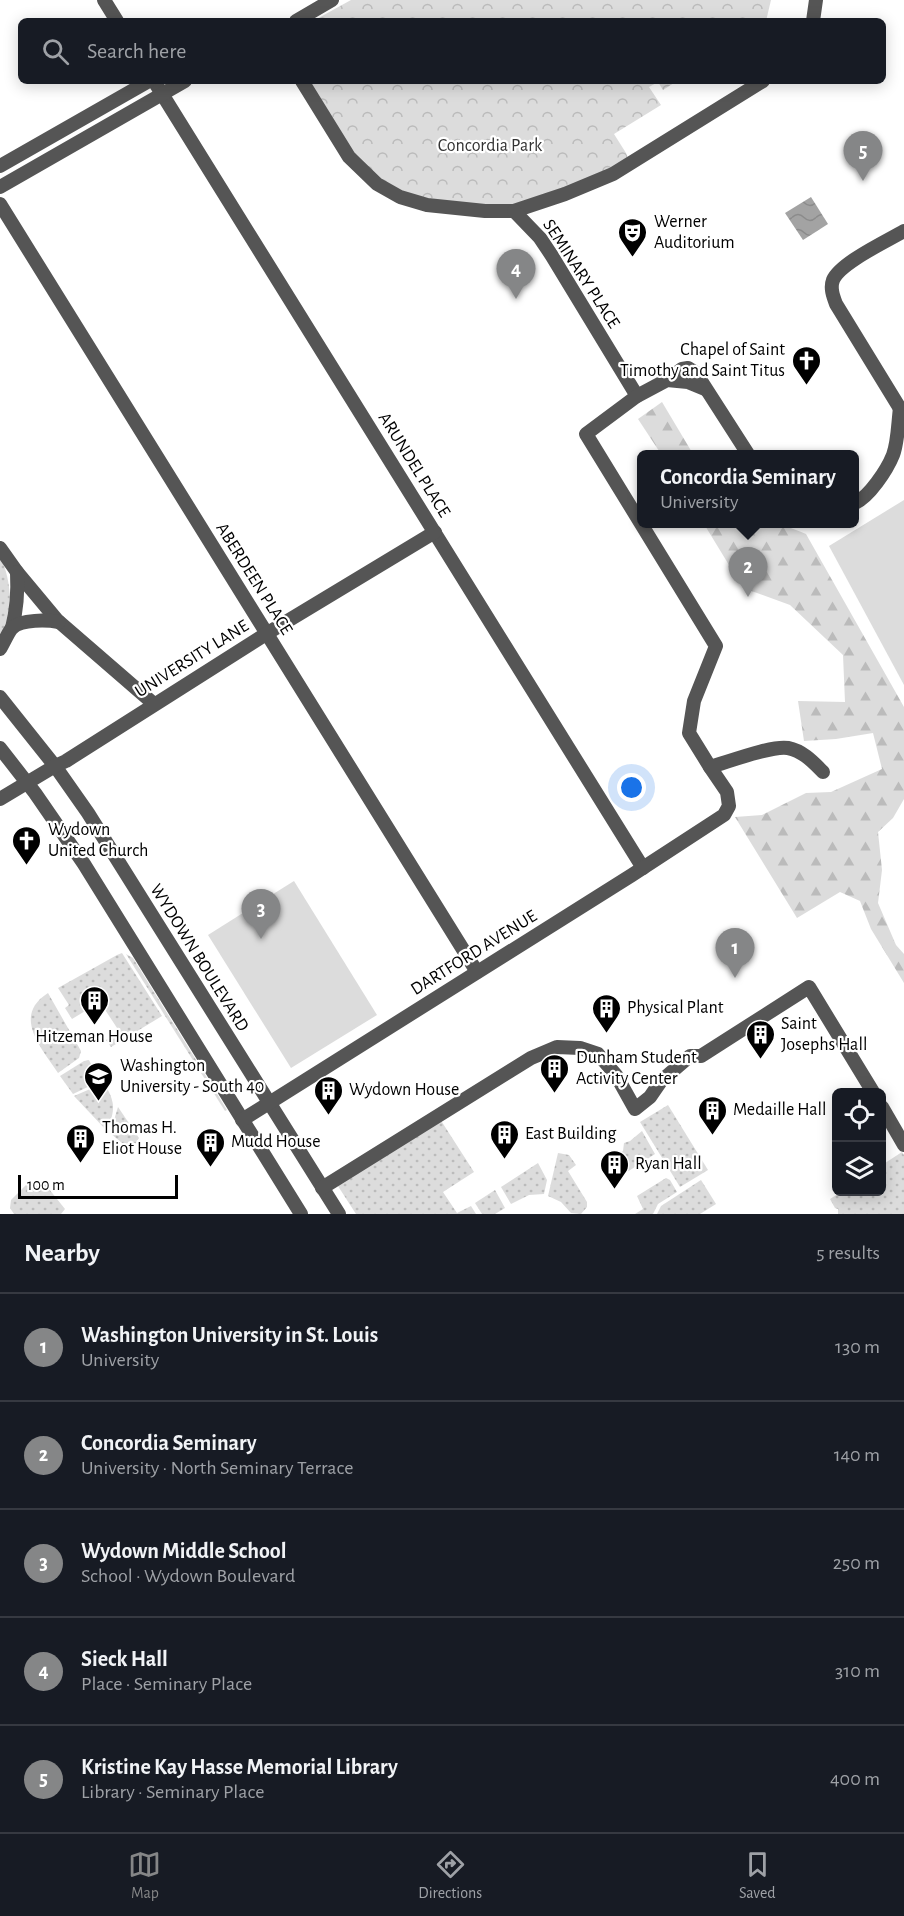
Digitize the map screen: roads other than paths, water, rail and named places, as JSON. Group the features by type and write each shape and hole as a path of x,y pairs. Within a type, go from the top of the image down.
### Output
{"street":[{"path":"104,0 115,18"},
{"path":"813,18 816,0"},
{"path":"301,18 328,1"},
{"path":"0,166 144,84"},
{"name":"ARUNDEL PLACE","path":"156,84 643,868"},
{"path":"0,187 180,84"},
{"path":"304,84 349,157 377,184 400,197 427,205 485,211 514,211 565,194 613,174 758,84"},
{"name":"ABERDEEN PLACE","path":"0,204 477,972"},
{"name":"SEMINARY PLACE","path":"514,211 546,247 637,396"},
{"path":"859,501 899,454 902,411 836,304 832,282 844,267 904,231"},
{"path":"637,517 586,434 637,396 682,369 688,368 696,373 745,450"},
{"path":"644,528 716,646 694,700 689,733 710,767 777,748 789,748 805,755 824,772"},
{"name":"UNIVERSITY LANE","path":"0,799 66,761 266,634 435,532"},
{"path":"0,548 59,622 154,704"},
{"path":"0,649 12,628 16,610 17,572"},
{"path":"12,628 35,621 59,622"},
{"name":"WYDOWN BOULEVARD","path":"0,697 55,766 88,813 339,1214"},
{"path":"0,748 27,782 84,864 302,1214"},
{"name":"DARTFORD AVENUE","path":"242,1120 724,815 729,806 727,792 710,767"},
{"path":"322,1188 531,1058 558,1047 580,1048 598,1054 616,1075 635,1109 650,1097 661,1081 690,1056 701,1056 809,987 871,1088"},
{"path":"886,1114 904,1145"}],"water":[{"path":"811,197 828,224 803,240 785,213"}],"place":[{"name":"Kristine Kay Hasse Memorial Library","path":"863,181"},
{"name":"Werner Auditorium","path":"633,258"},
{"name":"Sieck Hall","path":"516,299"},
{"name":"Chapel of Saint Timothy and Saint Titus","path":"806,386"},
{"name":"Concordia Seminary","path":"748,597"},
{"name":"Wydown United Church","path":"27,866"},
{"name":"Wydown Middle School","path":"261,939"},
{"name":"Washington University in St. Louis","path":"735,978"},
{"name":"Hitzeman House","path":"94,1026"},
{"name":"Physical Plant","path":"606,1034"},
{"name":"Saint Josephs Hall","path":"760,1060"},
{"name":"Dunham Student Activity Center","path":"555,1094"},
{"name":"Washington University - South 40","path":"99,1102"},
{"name":"Wydown House","path":"328,1116"},
{"name":"Medaille Hall","path":"712,1136"},
{"name":"East Building","path":"504,1160"},
{"name":"Thomas H. Eliot House","path":"81,1164"},
{"name":"Mudd House","path":"210,1168"},
{"name":"Ryan Hall","path":"614,1190"}],"park label":[{"name":"Concordia Park","path":"490,146"}]}
